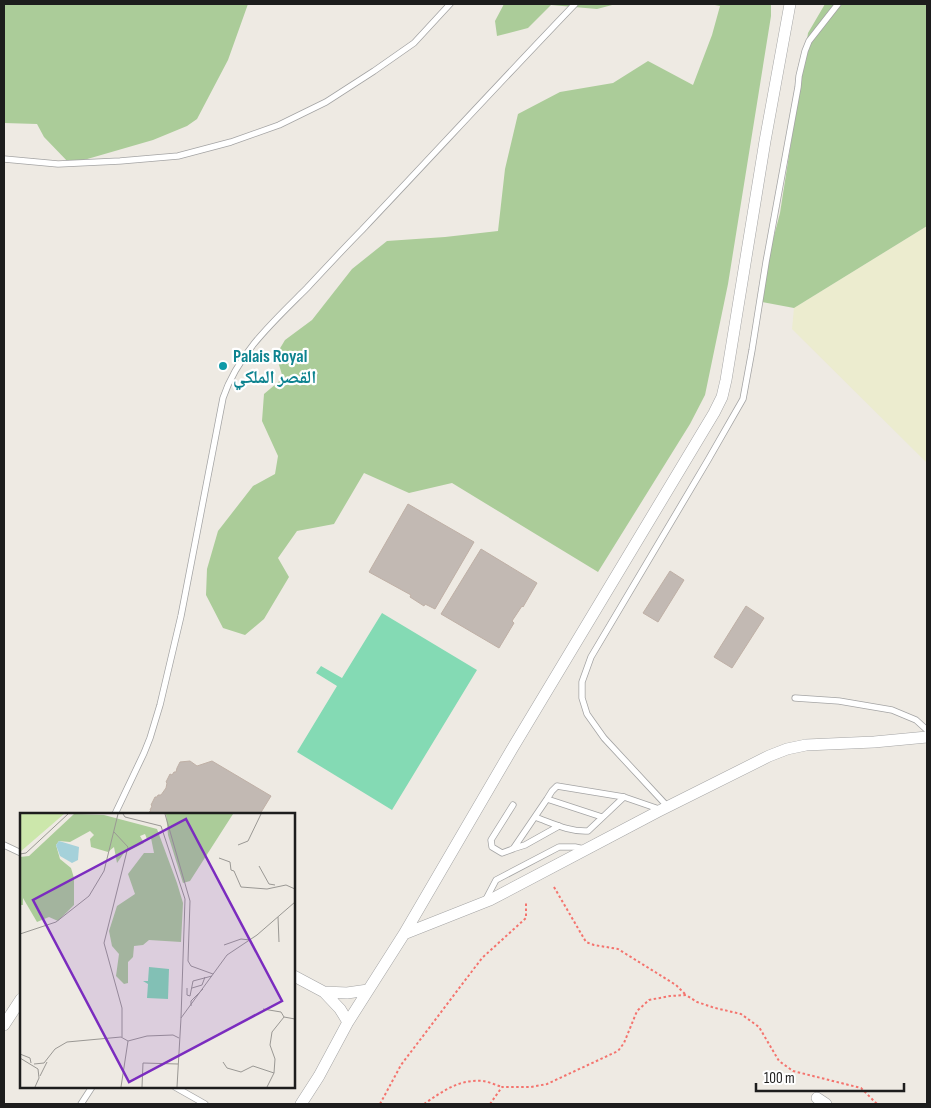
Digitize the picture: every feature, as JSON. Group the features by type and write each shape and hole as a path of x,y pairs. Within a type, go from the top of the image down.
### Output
{"street":[{"path":"301,1104 319,1076 348,1022 404,934 722,397 790,4"},
{"path":"404,934 485,901 741,769 787,749 806,745 927,737"},
{"path":"295,977 324,992 340,1009 348,1022"},
{"path":"324,992 347,993 368,990"},
{"path":"4,1025 20,1001"}],"lane":[{"path":"4,159 58,164 120,162 178,156 231,142 279,125 326,102 414,42 450,4"},
{"path":"115,813 144,753 160,705 180,616 219,415 228,383 249,348 272,322 367,225 575,4"},
{"path":"664,809 586,714 582,698 582,682 591,657 743,399 799,76 805,51 809,41 838,4"},
{"path":"795,698 839,701 892,710 916,720 927,730"},
{"path":"513,805 491,840 492,847 502,853 513,849 557,786 624,797 664,809"},
{"path":"535,817 559,826 588,831 624,797"},
{"path":"547,799 602,817"},
{"path":"509,850 525,845 559,826"},
{"path":"4,845 20,853"},
{"path":"81,1104 91,1088"},
{"path":"177,1088 205,1104"}],"path":[{"path":"554,887 586,942 594,946 618,949 676,985 697,1002 741,1014 759,1028 779,1061 793,1070 861,1088 877,1104"},
{"path":"380,1104 401,1065 482,958 526,918 526,901"},
{"path":"424,1104 458,1083 470,1081 484,1081 502,1087 531,1087 547,1084 618,1051 624,1044 637,1010 650,1000 686,995"},
{"path":"490,1104 502,1087"}],"green space":[{"path":"4,4 248,4 228,60 197,119 187,126 153,140 70,164 44,137 37,124 4,123"},
{"path":"504,4 616,4 597,9 551,5 528,28 497,36 495,21"},
{"path":"710,4 771,4 771,16 728,284 705,395 690,424 598,572 452,483 409,493 364,473 334,524 297,531 278,558 289,577 264,619 245,635 223,628 206,595 207,569 218,531 253,486 275,474 278,456 262,421 264,394 283,378 276,355 285,340 312,320 352,269 387,241 498,231 505,169 518,114 560,92 613,83 648,61 693,85 712,35 720,6"},
{"path":"825,4 927,4 927,226 794,308 757,301 780,213 808,33"},
{"path":"927,226 927,463 792,329 794,308"},
{"path":"382,613 477,670 392,810 297,752 337,686 316,673 321,666 342,678"}],"building":[{"path":"408,504 474,542 435,609 425,604 424,606 410,597 411,595 369,572"},
{"path":"481,549 537,583 512,621 514,623 499,648 441,614"},
{"path":"670,571 684,580 658,622 643,613"},
{"path":"746,606 764,618 732,668 714,657"},
{"path":"190,761 197,766 212,761 271,796 261,813 148,813 151,811 151,805 155,797 161,795 166,788 166,782 170,774 172,775 176,772 180,762"}],"place":[{"name":"Palais Royal القصر الملكي","path":"223,366"}]}
